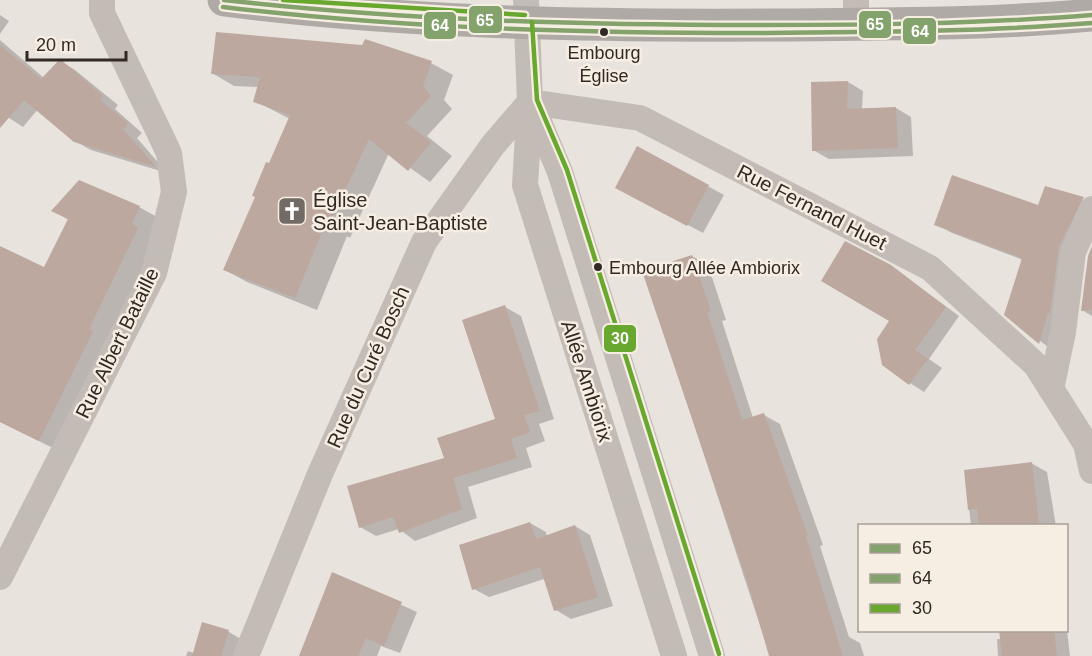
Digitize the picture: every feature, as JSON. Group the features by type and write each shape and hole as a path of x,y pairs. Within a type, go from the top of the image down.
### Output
{"main road":[{"path":"224,0 302,10 526,11 643,25 856,12 1043,20 1092,15"}],"street":[{"name":"Rue Albert Bataille","path":"0,577 154,273 174,192 169,153 102,13 102,0"},
{"name":"Allée Ambiorix","path":"526,11 530,102 525,184 674,656"},
{"name":"Allée Ambiorix","path":"530,102 560,172 712,656"},
{"name":"Rue Fernand Huet","path":"530,102 640,118 930,268 1036,365 1086,444 1092,471"},
{"name":"Rue du Curé Bosch","path":"246,656 320,474 424,242 493,145 530,102"},
{"path":"1051,389 1063,332 1073,252 1092,209"}],"building":[{"path":"216,32 362,45 365,39 432,61 423,86 431,96 406,123 431,142 408,171 369,139 328,227 325,225 295,298 223,270 255,197 252,196 266,162 269,163 290,115 253,102 260,77 211,74"},
{"path":"0,45 41,79 60,59 103,96 100,100 128,123 123,129 156,167 74,142 24,100 0,128"},
{"path":"848,81 847,109 896,107 898,148 812,151 811,82"},
{"path":"637,146 709,185 687,226 615,188"},
{"path":"952,175 1038,205 1045,186 1084,197 1059,246 1050,313 1048,313 1039,344 1004,315 1022,258 934,225"},
{"path":"79,180 140,206 132,224 138,228 89,329 93,331 39,441 0,422 0,246 44,267 68,219 51,211"},
{"path":"845,241 891,265 946,307 915,350 928,359 909,385 882,365 877,339 889,321 821,281"},
{"path":"1092,246 1092,310 1081,311 1088,256"},
{"path":"692,255 711,311 707,312 742,420 764,413 808,536 806,537 843,656 769,656 749,587 642,271"},
{"path":"505,305 540,411 524,415 530,432 511,439 517,458 453,478 462,509 399,533 393,517 359,528 347,486 444,458 437,438 495,419 462,320"},
{"path":"1032,462 1039,524 979,524 977,508 968,510 964,470"},
{"path":"530,522 536,539 575,525 598,597 554,611 540,567 472,590 459,545"},
{"path":"332,572 402,602 384,646 366,638 358,656 299,656"},
{"path":"202,622 229,630 221,656 192,656"},
{"path":"999,632 1054,632 1057,656 1002,656"}],"transit line":[{"name":"65","path":"224,0 422,17 620,24 880,24 1092,15"},
{"name":"30","path":"283,0 525,15"},
{"name":"64","path":"223,7 355,20 487,28 619,32 922,31 1092,23"},
{"name":"30","path":"532,22 537,100 567,170 719,654"}],"place":[{"name":"Embourg Église","path":"604,32"},
{"name":"Église Saint-Jean-Baptiste","path":"292,211"},
{"name":"Embourg Allée Ambiorix","path":"598,267"}]}
